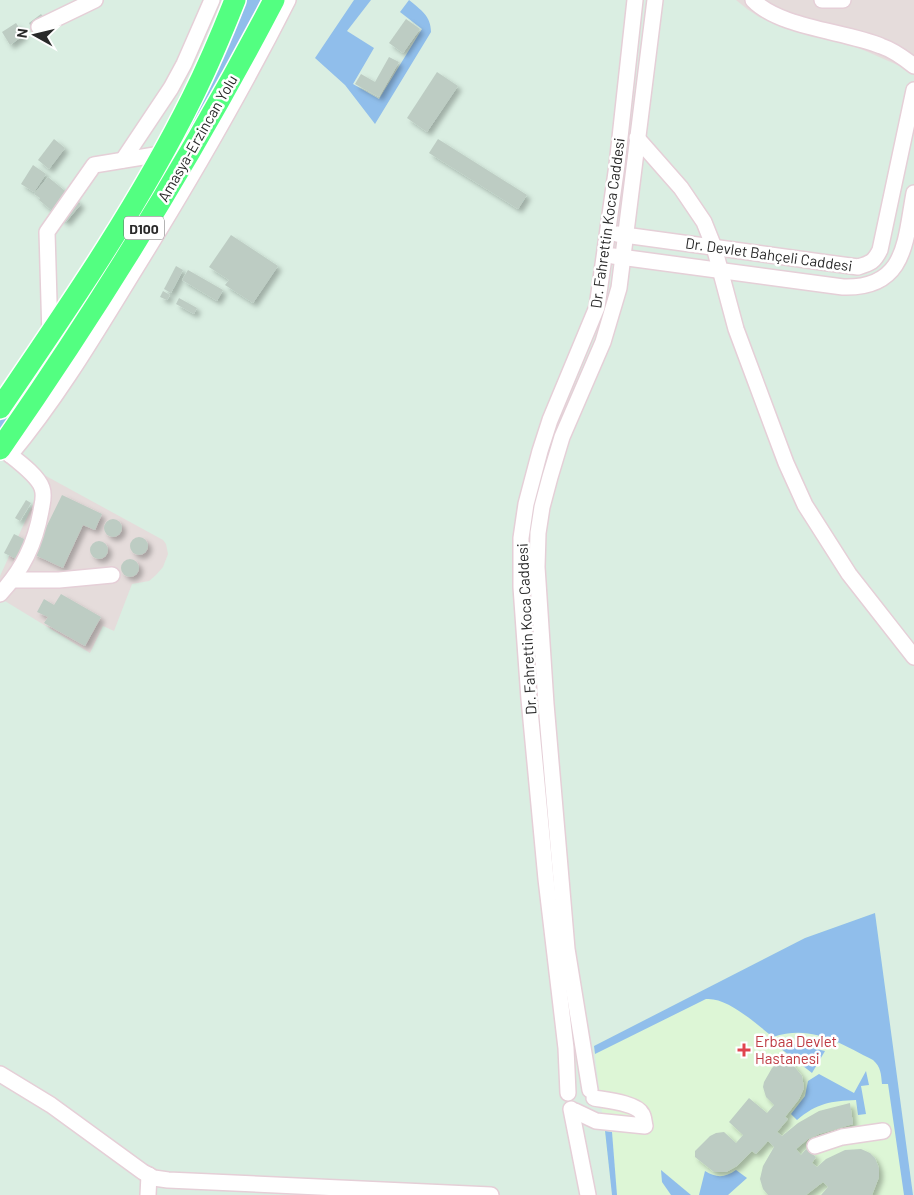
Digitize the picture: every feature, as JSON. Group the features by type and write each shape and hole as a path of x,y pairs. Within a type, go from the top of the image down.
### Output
{"highway":[{"name":"Amasya-Erzincan Yolu","path":"0,408 50,336 109,243 161,154 192,99 235,0"},
{"name":"Amasya-Erzincan Yolu","path":"4,450 123,263 234,76 274,0"}],"street":[{"path":"39,27 95,0"},
{"path":"123,160 171,88 184,64 212,0"},
{"path":"0,594 13,580 22,566 35,538 43,497 42,488 36,478 4,450 39,418 94,336 168,218 240,92 288,0"},
{"name":"Dr. Fahrettin Koca Caddesi","path":"588,1195 573,1110 567,1101 566,1048 547,888 529,699 520,587 520,552 522,522 540,451 550,420 597,307 617,165 635,0"},
{"name":"Dr. Fahrettin Koca Caddesi","path":"592,1094 573,993 565,930 546,704 537,567 538,533 542,507 562,437 603,342 612,316 626,235 654,0"},
{"path":"753,0 763,8 781,17 803,25 882,46 914,66"},
{"path":"822,0 843,0"},
{"name":"Dr. Devlet Bahçeli Caddesi","path":"607,233 858,267 870,264 880,250 914,90"},
{"path":"637,138 681,188 704,222 714,247 736,329 786,464 805,505 849,574 914,657"},
{"path":"50,336 47,232 94,165 161,154"},
{"name":"Dr. Devlet Bahçeli Caddesi","path":"604,254 720,272 860,288 872,285 896,266 902,250 914,193"},
{"path":"13,580 59,580 112,575"},
{"path":"0,1074 51,1105 149,1175 168,1180 491,1195"},
{"path":"568,1093 571,1089 578,1086 587,1087 592,1094 593,1103 588,1110 584,1112 573,1110"},
{"path":"573,1110 596,1121 645,1126 642,1113 637,1109 592,1094"},
{"path":"815,1146 842,1137 883,1131"},
{"path":"148,1195 149,1175"}],"shaded area":[{"path":"245,0 262,0 214,90 121,250 0,433 0,421 87,289"},
{"path":"354,0 371,0 347,31 374,48 353,84 379,99 422,29 400,12 409,0 427,17 431,26 431,32 375,124 345,85 315,58"},
{"path":"736,0 914,0 914,54 911,71 861,49 791,29 759,17"},
{"path":"46,476 163,540 166,544 168,554 163,567 149,581 132,584 114,631 103,626 90,653 0,598 0,576"},
{"name":"Erbaa Devlet Hastanesi","path":"875,913 913,1195 612,1195 594,1046 805,938"},
{"path":"875,913 913,1195 904,1195 888,1084 882,1084 879,1068 873,1060 837,1042 813,1034 800,1033 773,1037 732,1007 723,1002 706,999 595,1054 594,1046 805,938"},
{"path":"794,1044 825,1051 812,1073 780,1048"},
{"path":"866,1071 869,1085 861,1086 866,1114 858,1115 856,1100 839,1101 818,1106 797,1120 791,1114 805,1096 808,1081 819,1074 854,1093"},
{"path":"605,1131 612,1132 617,1195 612,1195"},
{"path":"661,1170 691,1195 671,1195 662,1182"},
{"path":"736,1170 747,1178 728,1195 699,1195 705,1171 720,1176 728,1175"}],"building":[{"path":"41,14 44,18 31,27 29,23"},
{"path":"406,19 420,29 403,53 389,43"},
{"path":"16,23 24,35 10,45 2,32"},
{"path":"389,57 399,62 379,97 355,84 361,74 375,82"},
{"path":"437,72 458,86 427,132 407,118"},
{"path":"54,139 65,148 49,169 38,160"},
{"path":"438,139 527,195 518,209 429,153"},
{"path":"33,165 46,174 34,192 21,184"},
{"path":"48,177 81,204 66,222 34,194"},
{"path":"231,235 278,266 253,303 225,285 229,280 209,267"},
{"path":"176,266 183,270 171,293 164,289"},
{"path":"188,270 223,290 217,301 182,280"},
{"path":"163,291 170,295 167,300 160,297"},
{"path":"179,298 197,308 194,314 176,304"},
{"path":"62,495 102,514 95,530 83,525 63,568 33,554"},
{"path":"26,500 31,503 20,521 15,518"},
{"path":"109,519 117,519 122,524 120,535 109,537 104,532 104,524"},
{"path":"14,534 28,541 18,560 4,553"},
{"path":"135,537 143,537 148,542 146,553 135,555 130,550 130,542"},
{"path":"95,541 103,541 108,546 106,557 95,559 90,554 90,546"},
{"path":"126,559 134,559 139,564 137,575 126,577 121,572 121,564"},
{"path":"61,594 101,617 85,646 44,623 48,617 37,612 44,599 54,605"},
{"path":"783,1058 789,1060 802,1076 804,1088 799,1099 785,1117 788,1119 777,1132 782,1136 798,1123 819,1111 850,1103 853,1124 819,1134 808,1139 796,1149 801,1155 806,1149 816,1157 812,1163 817,1167 826,1159 845,1150 861,1149 870,1153 875,1158 879,1168 879,1177 872,1195 821,1195 828,1187 823,1182 806,1195 768,1195 763,1189 760,1179 763,1166 774,1147 768,1141 756,1154 752,1151 737,1166 726,1172 714,1172 695,1157 695,1151 710,1136 716,1133 724,1132 736,1143 743,1135 729,1122 749,1098 767,1113 774,1105 766,1097 763,1087 764,1082 772,1068"}],"place":[{"name":"Erbaa Devlet Hastanesi","path":"744,1050"}]}
